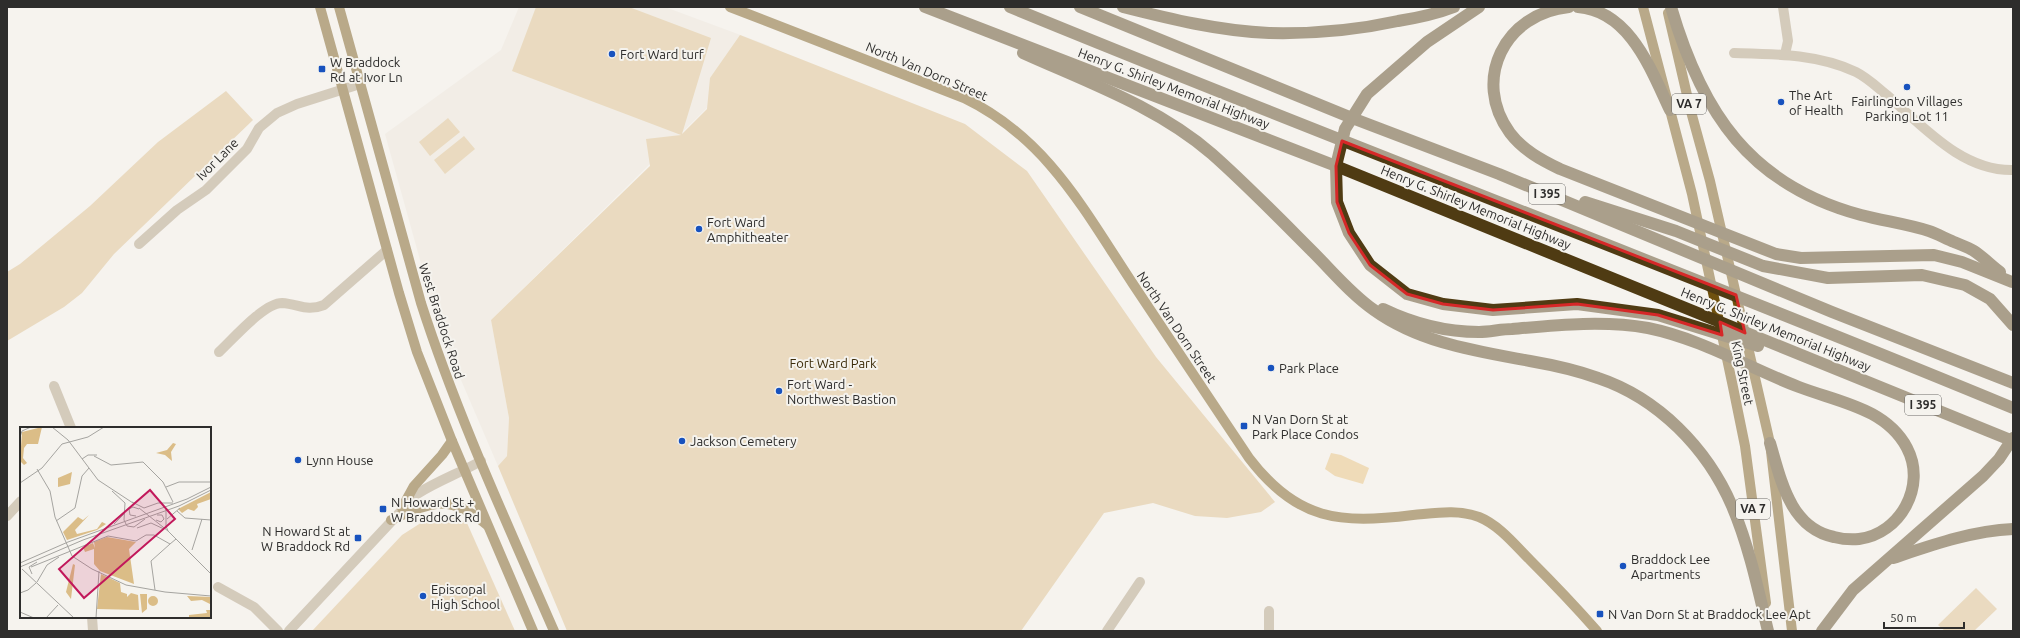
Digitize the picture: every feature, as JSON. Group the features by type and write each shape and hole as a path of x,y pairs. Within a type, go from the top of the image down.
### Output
{"highway":[{"path":"922,7 1089,83 1164,120 1193,139 1226,167 1351,290 1389,320 1421,336 1484,353 1543,364 1598,378 1635,395 1671,420 1698,448 1732,506 1755,579 1769,631"},
{"name":"Henry G. Shirley Memorial Highway","path":"925,7 1336,166 2013,442"},
{"path":"1010,7 1472,193 1721,289 2013,408"},
{"name":"I 395","path":"1080,7 1352,118 1498,174 1825,309 2013,383"},
{"path":"1123,7 1168,19 1269,33 1376,26 1419,17 1454,7"},
{"path":"1479,7 1427,42 1380,82 1367,94 1345,129 1336,166 1337,202 1349,233 1370,266 1407,294 1443,304 1493,310 1577,304 1658,315 1833,369"},
{"path":"1569,7 1546,12 1525,24 1504,44 1496,67 1494,99 1500,116 1521,146 1534,156 1560,169 1776,254 1801,258 1934,255 1968,264 2013,282"},
{"path":"1578,7 1602,14 1623,28 1631,36 1652,73 1670,110"},
{"path":"1671,7 1686,50 1717,114 1734,139 1770,173 1799,191 1820,201 1862,215 1929,231 1973,250 2013,282"},
{"path":"1498,174 1676,231 1763,266 1828,278 1922,275 1965,285 1990,299 2013,325"},
{"path":"1351,290 1387,311 1415,322 1443,328 1478,332 1512,328 1609,324 1648,328 1689,339 1798,386 1861,408 1891,425 1908,450 1915,471 1912,490 1906,506 1896,521 1885,529 1860,539 1846,539 1830,536 1811,528 1795,510 1783,489 1770,443"},
{"path":"1822,631 1853,590 1983,476 1999,459 2013,438"},
{"path":"1886,560 1938,542 1995,530 2013,529"}],"main road":[{"path":"320,7 387,250 417,352 452,441 533,631"},
{"name":"West Braddock Road","path":"339,7 423,311 457,404 554,631"},
{"name":"North Van Dorn Street","path":"730,7 964,98 995,115 1032,144 1051,165 1074,195 1249,458 1269,482 1285,496 1312,510 1335,517 1352,519 1390,518 1448,512 1462,513 1479,517 1491,523 1514,543 1597,631"},
{"name":"King Street","path":"1643,7 1692,194 1745,446 1769,631"},
{"name":"King Street","path":"1666,7 1714,200 1770,443 1792,631"},
{"path":"402,508 414,486 442,455 452,441"},
{"path":"391,520 427,505 443,504 464,509 488,527"}],"street":[{"path":"1783,7 1788,41 1785,54"},
{"path":"1734,53 1785,54 1818,60 1857,72 1962,157 1981,166 2013,170"},
{"name":"Ivor Lane","path":"139,244 177,210 206,190 247,149 259,128 277,112 360,84"},
{"path":"219,352 263,311 276,304 283,303 305,309 324,306 387,250"},
{"path":"54,386 71,427"},
{"path":"288,631 402,508 417,494 434,483 465,470 481,461"},
{"path":"8,514 20,502"},
{"path":"1107,631 1140,582"},
{"path":"218,587 254,606 278,631"},
{"path":"1268,611 1269,631"},
{"path":"92,618 93,631"}],"highlighted area":[{"path":"1342,141 1736,295 1745,333 1720,322 1722,335 1658,315 1577,304 1493,310 1443,304 1407,294 1370,265 1349,233 1337,202 1336,166"}],"shaded area":[{"path":"519,7 665,7 770,46 491,320 509,418 507,456 498,466 455,366 427,285 385,134 501,50"},
{"path":"1331,453 1341,455 1369,468 1363,484 1335,476 1325,469"}],"green space":[{"name":"Fort Ward Park","path":"536,7 629,7 711,38 682,134 707,109 710,78 740,35 965,124 1027,171 1156,357 1275,502 1261,512 1227,518 1195,516 1153,503 1104,513 1021,631 567,631 498,466 507,456 509,418 491,320 650,166 646,139 681,135 512,71"},
{"path":"226,91 253,120 114,254 82,293 64,307 7,341 7,272 20,264 90,206 158,142"},
{"path":"448,118 460,132 430,156 419,142"},
{"path":"464,136 475,149 445,174 434,160"},
{"name":"Episcopal High School","path":"449,516 467,523 515,631 312,631 402,535 427,519"},
{"path":"1976,588 1997,609 1974,631 1945,631 1938,625"}],"place":[{"name":"Fort Ward turf","path":"612,54"},
{"name":"W Braddock Rd at Ivor Ln","path":"322,69"},
{"name":"Fairlington Villages Parking Lot 11","path":"1907,87"},
{"name":"The Art of Health","path":"1781,102"},
{"name":"Fort Ward Amphitheater","path":"699,229"},
{"name":"Park Place","path":"1271,368"},
{"name":"Fort Ward - Northwest Bastion","path":"779,391"},
{"name":"N Van Dorn St at Park Place Condos","path":"1244,426"},
{"name":"Jackson Cemetery","path":"682,441"},
{"name":"Lynn House","path":"298,460"},
{"name":"N Howard St + W Braddock Rd","path":"383,509"},
{"name":"N Howard St at W Braddock Rd","path":"358,538"},
{"name":"Braddock Lee Apartments","path":"1623,566"},
{"name":"Episcopal High School","path":"423,596"},
{"name":"N Van Dorn St at Braddock Lee Apt","path":"1600,614"}]}
